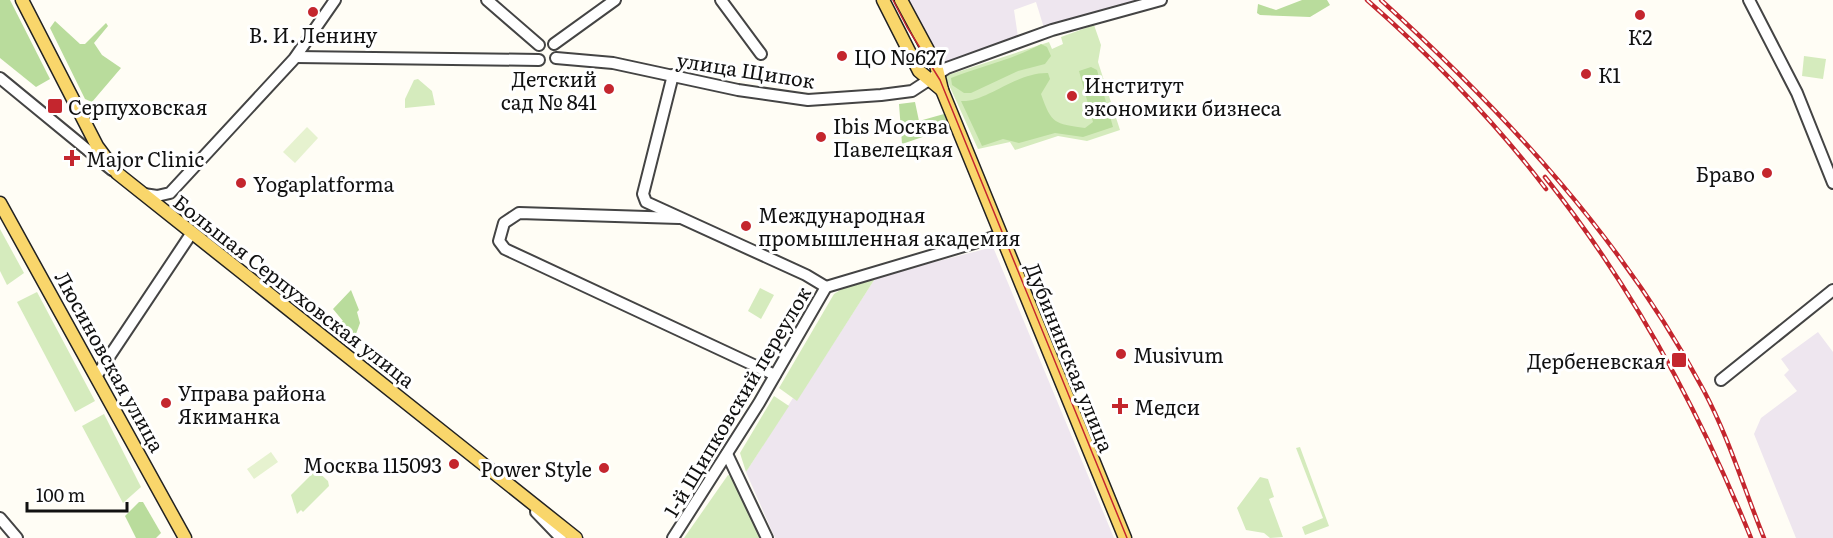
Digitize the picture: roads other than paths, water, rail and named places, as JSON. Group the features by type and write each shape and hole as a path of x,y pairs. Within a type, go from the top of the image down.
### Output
{"main road":[{"name":"Большая Серпуховская улица","path":"22,0 97,146 117,173 191,234 491,468 576,538"},
{"name":"Дубининская улица","path":"883,0 919,71 937,75"},
{"name":"Дубининская улица","path":"901,0 937,75 1125,538"},
{"name":"Люсиновская улица","path":"0,203 185,538"}],"street":[{"path":"140,193 157,196 170,193 296,57 335,0"},
{"path":"487,0 539,45"},
{"path":"554,44 615,0"},
{"path":"721,0 761,54"},
{"name":"улица Щипок","path":"556,58 599,61 738,90 808,100 912,91 937,75 1052,30 1161,0"},
{"path":"1749,0 1797,93 1833,183"},
{"path":"296,57 540,60 548,62 556,58 557,51 554,44 548,41 539,45"},
{"path":"539,45 537,54 540,60"},
{"path":"626,215 635,210 644,199 673,75"},
{"path":"0,78 94,157 117,173"},
{"name":"1-й Щипковский переулок","path":"644,199 679,218 803,274 826,287 727,454 673,538"},
{"path":"679,218 519,213 504,223 499,241 505,249 775,375"},
{"path":"97,375 191,234"},
{"path":"826,287 1001,235"},
{"path":"1721,380 1833,290"},
{"path":"727,454 767,538"},
{"name":"Большая Серпуховская улица","path":"491,468 561,538"},
{"path":"0,519 17,538"}],"tram line":[{"path":"893,0 940,80 1127,538"}],"railway":[{"path":"1367,0 1461,90 1505,138 1546,189"},
{"path":"1381,0 1473,88 1517,134 1599,231 1637,282 1672,335 1713,409 1764,538"},
{"path":"1545,177 1607,261 1661,350 1709,443 1751,538"}],"place":[{"name":"В. И. Ленину","path":"313,12"},
{"name":"К2","path":"1640,15"},
{"name":"ЦО №627","path":"842,56"},
{"name":"К1","path":"1586,74"},
{"name":"Детский сад № 841","path":"609,89"},
{"name":"Институт экономики бизнеса","path":"1072,96"},
{"name":"Серпуховская","path":"55,106"},
{"name":"Ibis Москва Павелецкая","path":"821,137"},
{"name":"Major Clinic","path":"72,158"},
{"name":"Браво","path":"1767,173"},
{"name":"Yogaplatforma","path":"241,183"},
{"name":"Международная промышленная академия","path":"746,226"},
{"name":"Musivum","path":"1121,354"},
{"name":"Дербеневская","path":"1679,360"},
{"name":"Управа района Якиманка","path":"166,403"},
{"name":"Медси","path":"1120,406"},
{"name":"Москва 115093","path":"454,464"},
{"name":"Power Style","path":"604,468"}]}
